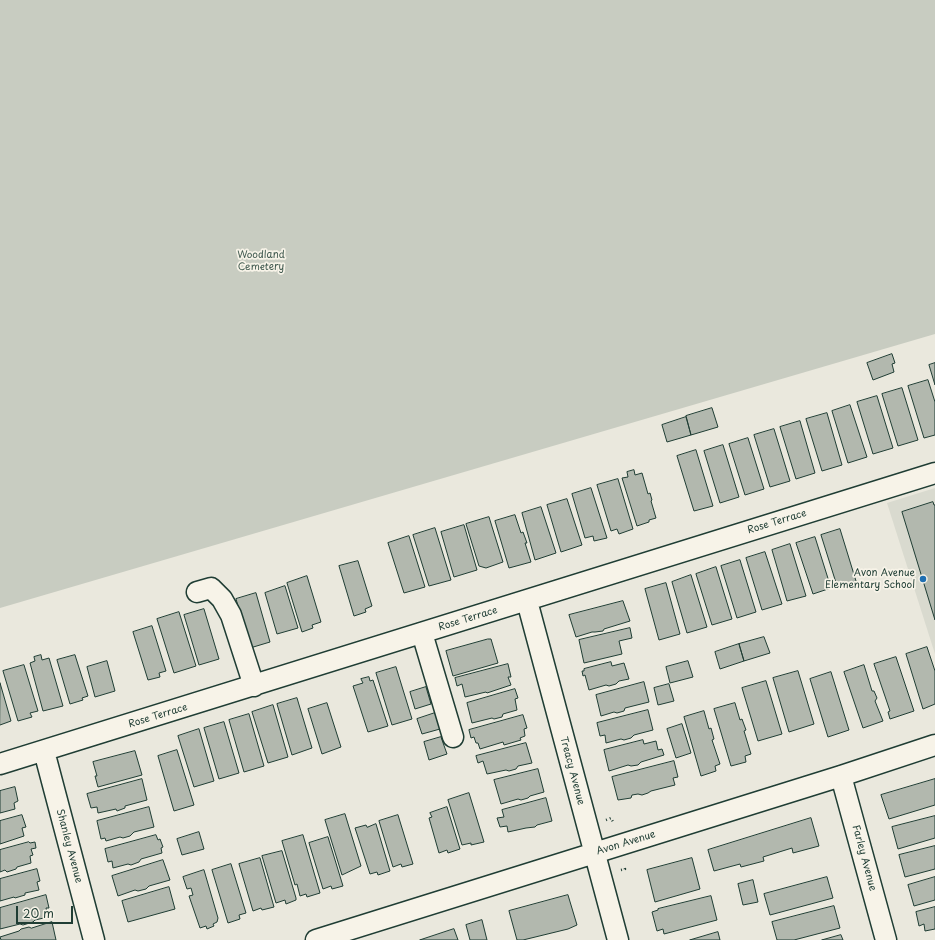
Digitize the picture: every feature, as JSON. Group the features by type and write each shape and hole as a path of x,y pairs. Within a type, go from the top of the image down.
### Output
{"street":[{"name":"Rose Terrace","path":"0,764 527,601 935,472"},
{"path":"197,592 211,588 222,599 231,615 254,686"},
{"name":"Treacy Avenue","path":"527,601 618,940"},
{"path":"422,633 453,737"},
{"name":"Avon Avenue","path":"316,940 358,934 594,853 935,746"},
{"name":"Shanley Avenue","path":"44,751 94,940"},
{"name":"Farley Avenue","path":"842,776 886,940"}],"path":[{"path":"621,870 625,869 624,866"}],"shaded area":[{"name":"Avon Avenue Elementary School","path":"935,488 935,654 887,503"}],"green space":[{"name":"Woodland Cemetery","path":"0,0 935,0 935,334 0,608"}],"building":[{"path":"892,354 895,363 892,364 894,372 873,380 867,363"},
{"path":"935,363 935,385 929,365"},
{"path":"928,380 935,402 935,435 924,438 908,386"},
{"path":"902,388 918,440 898,446 882,394"},
{"path":"877,396 893,448 873,454 857,402"},
{"path":"850,405 867,457 848,463 832,411"},
{"path":"712,408 718,427 691,435 686,416"},
{"path":"827,413 842,465 822,471 806,419"},
{"path":"686,417 691,435 667,442 662,425"},
{"path":"800,421 815,473 796,479 780,427"},
{"path":"774,429 790,481 770,487 754,435"},
{"path":"748,438 764,489 745,495 729,444"},
{"path":"723,445 739,497 720,503 704,451"},
{"path":"696,450 713,506 694,511 677,456"},
{"path":"634,470 635,475 642,473 648,494 650,493 656,518 637,526 622,478 628,477 627,472"},
{"path":"618,479 633,529 619,534 617,529 611,531 597,485"},
{"path":"591,488 607,538 594,541 593,536 585,538 572,494"},
{"path":"567,499 582,545 561,552 547,505"},
{"path":"933,502 935,505 935,620 902,512"},
{"path":"541,507 556,553 535,560 522,513"},
{"path":"515,515 521,533 523,532 527,543 525,543 531,562 509,568 495,521"},
{"path":"489,517 503,562 486,568 479,566 466,524"},
{"path":"464,525 477,570 454,577 441,532"},
{"path":"435,528 451,580 429,586 413,535"},
{"path":"840,529 856,581 837,586 821,535"},
{"path":"409,536 425,587 404,593 388,543"},
{"path":"815,537 831,588 813,594 796,543"},
{"path":"790,544 806,596 787,601 772,550"},
{"path":"765,552 782,604 762,610 746,558"},
{"path":"740,560 756,612 737,618 721,566"},
{"path":"358,561 372,606 365,609 366,612 354,616 339,566"},
{"path":"716,567 732,619 712,625 696,574"},
{"path":"691,575 707,627 687,633 672,582"},
{"path":"307,576 321,622 312,625 313,628 302,632 287,583"},
{"path":"666,583 680,634 659,640 645,589"},
{"path":"285,586 298,628 277,634 265,593"},
{"path":"256,593 270,642 250,648 236,599"},
{"path":"623,601 630,621 604,629 603,631 592,632 576,637 569,615"},
{"path":"204,609 219,659 199,665 184,615"},
{"path":"179,612 196,666 174,673 157,619"},
{"path":"152,626 166,671 159,673 160,677 148,680 133,632"},
{"path":"630,628 632,638 619,641 622,654 584,663 579,640"},
{"path":"764,637 770,653 744,661 739,644"},
{"path":"491,639 498,663 453,676 446,651"},
{"path":"739,644 744,661 720,669 715,652"},
{"path":"927,647 935,671 935,704 923,709 906,654"},
{"path":"41,655 42,660 49,658 63,706 43,711 30,663 35,661 34,657"},
{"path":"75,655 88,696 82,698 83,700 70,704 57,660"},
{"path":"896,657 914,711 890,719 888,712 890,711 874,664"},
{"path":"107,661 115,691 95,697 87,667"},
{"path":"688,661 693,677 670,683 666,667"},
{"path":"611,662 612,666 624,663 629,679 619,681 616,684 609,686 606,685 589,690 585,675 583,676 582,671 584,671 584,669"},
{"path":"508,664 511,677 508,677 511,685 487,693 465,697 462,684 457,686 455,678"},
{"path":"24,665 38,711 30,713 32,717 18,721 3,671"},
{"path":"864,665 872,691 874,691 877,698 875,701 883,721 863,728 844,672"},
{"path":"396,667 412,719 392,725 376,673"},
{"path":"798,671 814,724 789,732 773,678"},
{"path":"831,672 849,730 828,737 810,679"},
{"path":"369,677 370,681 373,680 388,726 368,732 353,686 363,683 361,679"},
{"path":"766,681 782,734 758,741 742,688"},
{"path":"644,682 649,702 625,708 624,711 601,716 596,695"},
{"path":"0,683 11,721 0,725"},
{"path":"669,684 674,701 658,705 654,688"},
{"path":"426,687 431,704 415,709 410,692"},
{"path":"515,689 518,698 515,699 517,710 503,714 502,717 472,723 467,703"},
{"path":"297,698 312,748 292,755 277,704"},
{"path":"327,703 341,747 322,754 308,709"},
{"path":"735,703 740,720 742,719 746,730 744,731 751,754 745,756 746,762 731,766 714,709"},
{"path":"273,705 288,757 268,763 252,712"},
{"path":"648,710 653,730 634,735 631,738 624,740 621,739 606,743 605,735 600,736 597,723"},
{"path":"704,711 709,729 711,728 714,739 712,740 720,764 715,766 716,771 701,776 684,717"},
{"path":"435,713 440,729 422,734 417,719"},
{"path":"249,714 264,766 244,772 229,720"},
{"path":"523,715 527,728 524,729 525,736 520,738 521,740 504,745 503,742 480,749 474,737 471,738 469,730"},
{"path":"224,722 239,773 219,779 204,728"},
{"path":"682,724 691,753 676,758 667,729"},
{"path":"199,729 214,781 194,787 178,736"},
{"path":"441,737 447,754 429,760 424,742"},
{"path":"643,740 644,744 656,741 658,750 662,749 664,755 641,762 638,765 628,765 609,771 604,750"},
{"path":"526,743 532,763 518,766 516,769 509,771 506,770 487,774 483,761 478,763 476,756"},
{"path":"177,750 194,805 174,811 158,756"},
{"path":"135,751 142,775 98,787 93,762"},
{"path":"674,761 678,777 673,778 675,785 651,791 642,795 632,795 631,798 618,800 612,777"},
{"path":"538,769 544,792 521,800 518,799 501,804 494,780"},
{"path":"142,779 147,800 125,806 125,808 117,811 116,809 98,813 97,807 91,808 87,794"},
{"path":"935,779 935,805 889,819 881,795"},
{"path":"15,787 18,801 14,803 15,809 0,813 0,791"},
{"path":"469,793 484,842 471,845 471,843 462,845 448,800"},
{"path":"546,798 552,821 537,825 535,827 508,832 507,826 500,827 497,818 504,817 502,810"},
{"path":"149,807 154,827 134,832 130,836 123,838 120,837 106,841 105,838 101,839 97,821"},
{"path":"447,807 460,849 448,853 447,850 439,853 429,818 432,817 430,813"},
{"path":"345,814 361,866 342,875 325,820"},
{"path":"22,815 26,827 22,828 24,836 0,844 0,821"},
{"path":"398,815 413,864 402,867 401,864 393,867 379,821"},
{"path":"935,816 935,838 898,849 892,827"},
{"path":"811,818 819,846 793,853 792,848 763,857 764,861 741,867 740,864 714,871 708,850"},
{"path":"376,824 390,871 378,875 377,872 370,874 355,828 366,825 367,827"},
{"path":"199,832 204,849 182,855 177,839"},
{"path":"156,835 158,840 160,839 163,847 161,848 162,853 141,859 139,862 131,865 128,864 113,868 112,861 108,862 105,849"},
{"path":"303,835 320,893 307,897 306,894 300,896 297,884 295,885 282,841"},
{"path":"328,837 343,886 332,889 331,886 323,889 309,843"},
{"path":"29,842 35,842 36,848 31,849 33,855 30,856 31,863 7,872 5,870 0,872 0,850"},
{"path":"935,846 935,869 905,877 899,855"},
{"path":"282,851 296,898 296,900 286,904 285,900 276,903 262,856"},
{"path":"260,858 274,907 262,910 261,908 253,911 239,864"},
{"path":"692,858 700,889 655,902 647,870"},
{"path":"163,860 170,880 149,886 146,889 138,891 135,890 118,896 112,876"},
{"path":"231,864 246,913 239,915 240,919 228,923 212,870"},
{"path":"37,869 40,881 37,882 39,890 0,901 0,879"},
{"path":"204,870 218,918 217,922 213,924 214,926 207,929 206,926 200,928 189,896 193,895 191,888 187,889 183,877"},
{"path":"827,877 833,898 770,915 764,894"},
{"path":"935,877 935,900 914,906 908,885"},
{"path":"753,880 758,902 743,905 738,884"},
{"path":"169,887 175,909 128,922 122,901"},
{"path":"46,895 49,908 46,908 48,917 23,925 20,924 0,929 0,908"},
{"path":"568,895 577,925 568,929 523,940 517,940 509,911"},
{"path":"711,896 717,920 664,934 663,929 657,931 652,912 658,909"},
{"path":"834,906 840,928 794,940 777,940 772,922"},
{"path":"935,907 935,929 925,931 924,924 919,926 916,912"},
{"path":"482,920 487,940 470,940 466,925"},
{"path":"52,922 56,940 1,940 0,937 21,929 31,928"},
{"path":"454,929 458,940 420,940"},
{"path":"718,932 720,940 690,940"},
{"path":"841,935 843,940 822,940"}],"place":[{"name":"Avon Avenue Elementary School","path":"923,579"}]}
